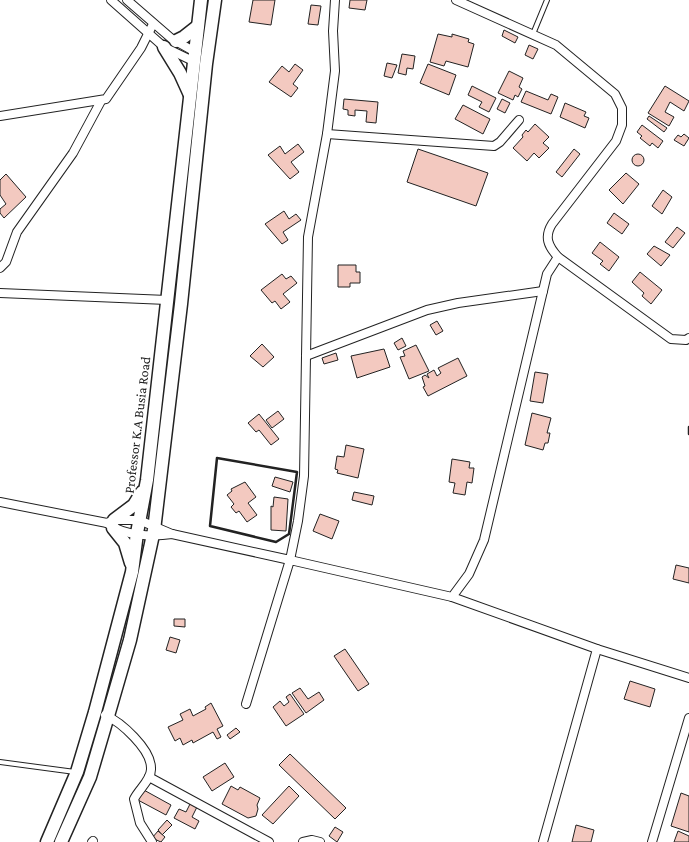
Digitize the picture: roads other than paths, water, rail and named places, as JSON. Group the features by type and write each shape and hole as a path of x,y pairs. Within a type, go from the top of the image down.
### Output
{"main road":[{"name":"Professor K.A Busia Road","path":"61,842 90,777 130,640 154,531 181,304 200,58 198,26 201,0"},
{"name":"Professor K.A Busia Road","path":"47,842 77,772 132,572 138,526 148,480 190,96 215,0"},
{"path":"190,96 170,44 184,37 198,26"},
{"path":"132,572 125,543 111,524 134,505 148,480"},
{"path":"89,732 102,736"}],"street":[{"path":"111,0 148,33 200,58"},
{"path":"127,0 154,24 170,44 200,58"},
{"path":"246,704 290,560 298,522 304,476 308,237 327,134 335,71 332,31 335,0"},
{"path":"456,0 556,45 615,94 622,108 622,125 616,140 548,229 546,234 548,243 558,257 671,339 688,340"},
{"path":"0,116 101,101 106,98 116,84 154,24"},
{"path":"0,268 6,262 17,232 73,153 101,101"},
{"path":"327,134 494,146 498,145 519,120"},
{"path":"452,598 468,574 484,540 547,274 558,257"},
{"path":"306,356 427,310 458,303 543,291"},
{"path":"0,293 167,300"},
{"path":"0,502 111,524 138,526 452,598 596,649 689,678"},
{"path":"111,524 138,526 172,534"},
{"path":"544,842 596,649"},
{"path":"95,712 108,716 140,744 151,767 149,777 134,799 140,823 152,842"},
{"path":"652,842 689,718"},
{"path":"149,777 268,842"},
{"path":"302,842 312,840 320,842"}],"lane":[{"path":"533,34 547,0"},
{"path":"0,762 77,772"}]}
